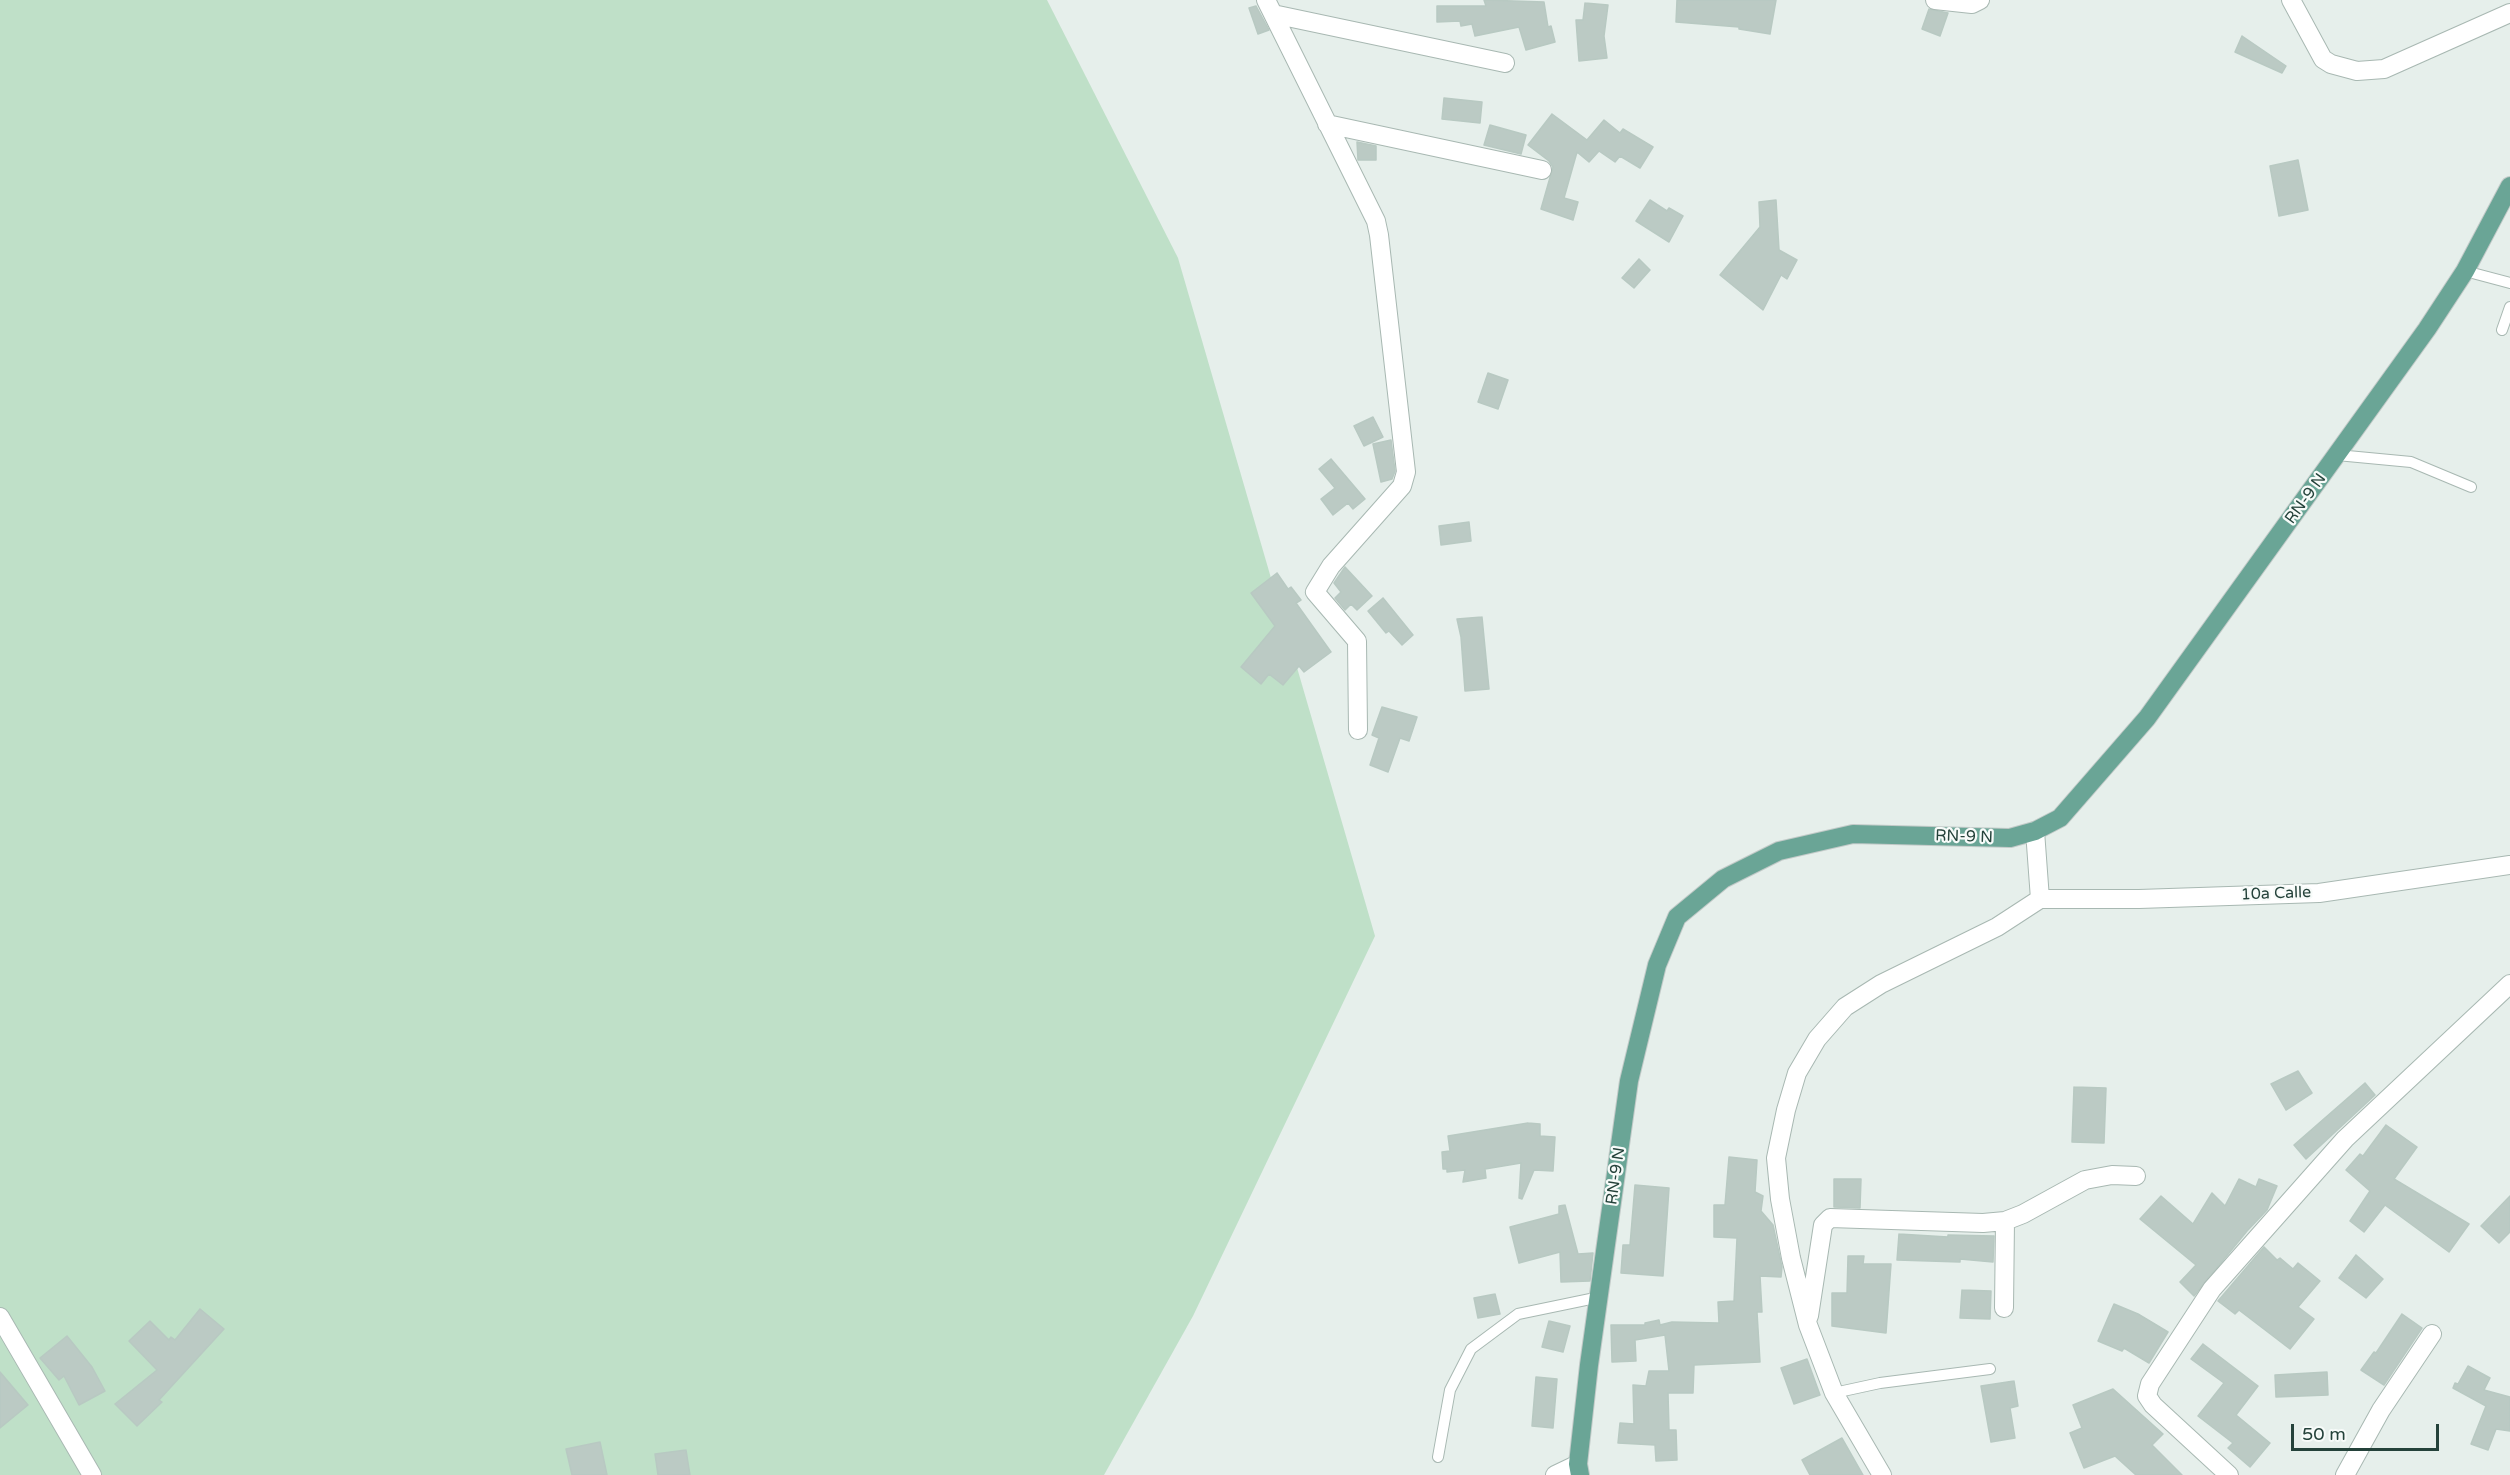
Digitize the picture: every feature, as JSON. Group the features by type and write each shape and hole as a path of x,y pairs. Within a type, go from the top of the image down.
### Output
{"main road":[{"name":"RN-9 N","path":"1579,1469 1589,1365 1629,1081 1657,965 1677,917 1723,879 1779,851 1790,848 1852,834 2010,838 2036,831 2060,818 2147,718 2427,329 2506,207 2510,186"}],"street":[{"path":"1935,0 1972,4 1980,0"},
{"path":"2291,0 2323,59 2331,64 2357,72 2384,69 2510,13"},
{"path":"1270,7 1505,63"},
{"path":"1270,7 1376,221 1379,235 1406,472 1402,486 1331,566 1315,592 1357,641 1355,671 1358,730"},
{"path":"1327,124 1542,170"},
{"path":"1881,1475 1834,1393 1808,1325 1779,1199 1776,1158 1797,1073 1817,1039 1845,1007 1881,984 1997,927 2040,899 2036,831"},
{"name":"10a Calle","path":"2040,899 2139,899 2319,893 2510,865"},
{"path":"2229,1475 2153,1405 2147,1396 2150,1384 2212,1289 2345,1139 2510,984"},
{"path":"1808,1325 1823,1225 1830,1218 1983,1223 2005,1221 2023,1214 2085,1180 2112,1175 2136,1176"},
{"path":"2004,1308 2005,1221"},
{"path":"0,1317 92,1475"},
{"path":"2345,1475 2381,1410 2432,1334"},
{"path":"1555,1475 1579,1469"}],"lane":[{"path":"2465,271 2510,283"},
{"path":"2502,330 2510,307"},
{"path":"2337,455 2411,462 2471,487"},
{"path":"1438,1457 1450,1390 1471,1349 1518,1314 1600,1297"},
{"path":"1834,1393 1880,1383 1990,1369"}],"green space":[{"path":"0,0 1047,0 1178,258 1375,936 1193,1316 1104,1475 0,1475"}],"building":[{"path":"1484,0 1544,2 1548,27 1551,26 1555,42 1526,50 1519,27 1475,36 1472,24 1461,26 1460,21 1437,22 1437,6 1486,6"},
{"path":"1677,0 1776,0 1770,34 1739,29 1739,27 1676,22"},
{"path":"1585,3 1608,5 1604,36 1607,58 1579,61 1576,20 1583,20"},
{"path":"1256,6 1269,30 1258,34 1249,8"},
{"path":"1929,9 1948,13 1940,36 1922,29"},
{"path":"2242,36 2286,66 2282,73 2235,52"},
{"path":"1444,98 1482,102 1480,123 1442,119"},
{"path":"1552,114 1587,140 1604,120 1620,133 1623,129 1653,147 1640,168 1620,156 1615,162 1599,151 1589,162 1577,152 1564,198 1578,202 1573,220 1541,209 1553,167 1549,161 1528,145"},
{"path":"1490,125 1526,135 1521,154 1484,145"},
{"path":"1357,142 1376,146 1376,160 1358,160"},
{"path":"2298,160 2308,210 2279,216 2270,166"},
{"path":"1650,200 1667,211 1669,208 1683,216 1669,242 1636,221"},
{"path":"1776,200 1779,250 1797,260 1787,279 1781,275 1763,310 1720,275 1760,227 1759,202"},
{"path":"1639,259 1650,270 1634,288 1622,278"},
{"path":"1488,373 1508,380 1498,409 1478,402"},
{"path":"1373,417 1383,437 1364,446 1354,426"},
{"path":"1391,440 1395,471 1392,479 1381,482 1373,444"},
{"path":"1331,459 1365,499 1353,509 1348,503 1333,515 1321,499 1335,488 1319,469"},
{"path":"1469,522 1471,541 1441,545 1439,526"},
{"path":"1345,567 1372,596 1357,610 1351,604 1345,610 1335,598 1341,592 1334,583"},
{"path":"1277,573 1288,589 1291,587 1301,600 1296,603 1331,652 1304,672 1299,666 1283,685 1269,674 1261,684 1241,667 1275,626 1251,593"},
{"path":"1383,598 1413,635 1402,645 1389,631 1386,633 1368,611"},
{"path":"1482,617 1489,689 1465,691 1461,637 1457,619"},
{"path":"1382,707 1417,717 1409,741 1400,738 1388,772 1370,765 1379,738 1372,735"},
{"path":"2298,1071 2312,1093 2286,1110 2271,1084"},
{"path":"2365,1083 2375,1095 2306,1159 2294,1145"},
{"path":"2074,1087 2106,1088 2104,1143 2072,1142"},
{"path":"1528,1123 1540,1124 1540,1136 1555,1137 1553,1171 1534,1170 1522,1199 1519,1198 1521,1163 1485,1169 1486,1178 1463,1182 1465,1170 1447,1172 1447,1169 1443,1169 1442,1152 1450,1151 1448,1136"},
{"path":"2386,1125 2417,1147 2394,1179 2469,1224 2449,1252 2385,1205 2364,1232 2350,1221 2370,1191 2346,1170 2360,1154 2363,1156"},
{"path":"1729,1157 1757,1160 1755,1192 1763,1196 1761,1211 1773,1225 1782,1267 1781,1277 1760,1276 1762,1312 1757,1312 1760,1362 1694,1365 1693,1393 1668,1393 1669,1430 1676,1430 1677,1460 1656,1461 1655,1445 1618,1443 1620,1423 1634,1424 1633,1385 1646,1386 1649,1371 1669,1371 1665,1335 1635,1340 1636,1361 1612,1362 1611,1325 1645,1325 1645,1323 1659,1320 1660,1325 1672,1322 1719,1323 1718,1302 1734,1301 1737,1238 1714,1237 1714,1205 1725,1205"},
{"path":"1834,1179 1861,1179 1860,1208 1834,1207"},
{"path":"2239,1179 2256,1187 2259,1179 2277,1186 2267,1210 2194,1296 2180,1282 2196,1265 2140,1219 2161,1196 2193,1224 2212,1193 2225,1206"},
{"path":"1635,1185 1669,1188 1663,1276 1621,1273 1623,1245 1630,1245"},
{"path":"2510,1196 2510,1232 2499,1243 2481,1226"},
{"path":"1565,1205 1578,1254 1593,1253 1590,1281 1561,1282 1560,1252 1519,1263 1510,1227 1559,1214 1559,1206"},
{"path":"1899,1234 1948,1237 1948,1235 1994,1236 1993,1262 1960,1259 1960,1262 1897,1260"},
{"path":"2264,1247 2277,1260 2280,1258 2293,1269 2298,1263 2320,1281 2298,1307 2314,1319 2290,1349 2239,1310 2235,1314 2218,1301"},
{"path":"2356,1255 2383,1279 2366,1298 2339,1278"},
{"path":"1848,1256 1864,1256 1863,1264 1891,1264 1886,1333 1832,1326 1832,1293 1847,1293"},
{"path":"1962,1290 1991,1291 1990,1319 1960,1318"},
{"path":"1495,1294 1500,1314 1478,1318 1474,1298"},
{"path":"2114,1304 2138,1314 2168,1332 2149,1363 2124,1348 2122,1351 2098,1341"},
{"path":"200,1309 224,1329 159,1400 162,1402 137,1426 115,1404 157,1370 129,1341 150,1321 169,1340 171,1337 175,1340"},
{"path":"2402,1314 2422,1328 2384,1385 2361,1370 2374,1352 2376,1353"},
{"path":"1549,1321 1570,1326 1563,1352 1542,1347"},
{"path":"67,1336 92,1367 105,1391 79,1405 64,1376 59,1380 40,1358"},
{"path":"2203,1344 2258,1386 2236,1415 2270,1443 2250,1467 2228,1448 2233,1443 2198,1416 2224,1383 2191,1359"},
{"path":"1807,1359 1820,1395 1794,1404 1781,1368"},
{"path":"2468,1366 2490,1378 2484,1390 2510,1397 2510,1431 2496,1429 2488,1450 2471,1444 2486,1406 2453,1388 2455,1383 2458,1384"},
{"path":"0,1372 28,1405 0,1428"},
{"path":"2327,1372 2328,1395 2276,1397 2275,1375"},
{"path":"1536,1377 1557,1379 1553,1428 1532,1426"},
{"path":"2014,1381 2018,1406 2010,1408 2015,1438 1991,1442 1981,1386"},
{"path":"2113,1389 2163,1434 2152,1445 2182,1475 2136,1475 2115,1456 2084,1468 2070,1433 2082,1428 2073,1405"},
{"path":"1842,1438 1863,1475 1810,1475 1802,1460"},
{"path":"600,1442 607,1475 572,1475 566,1449"},
{"path":"686,1450 690,1475 658,1475 655,1454"}]}
